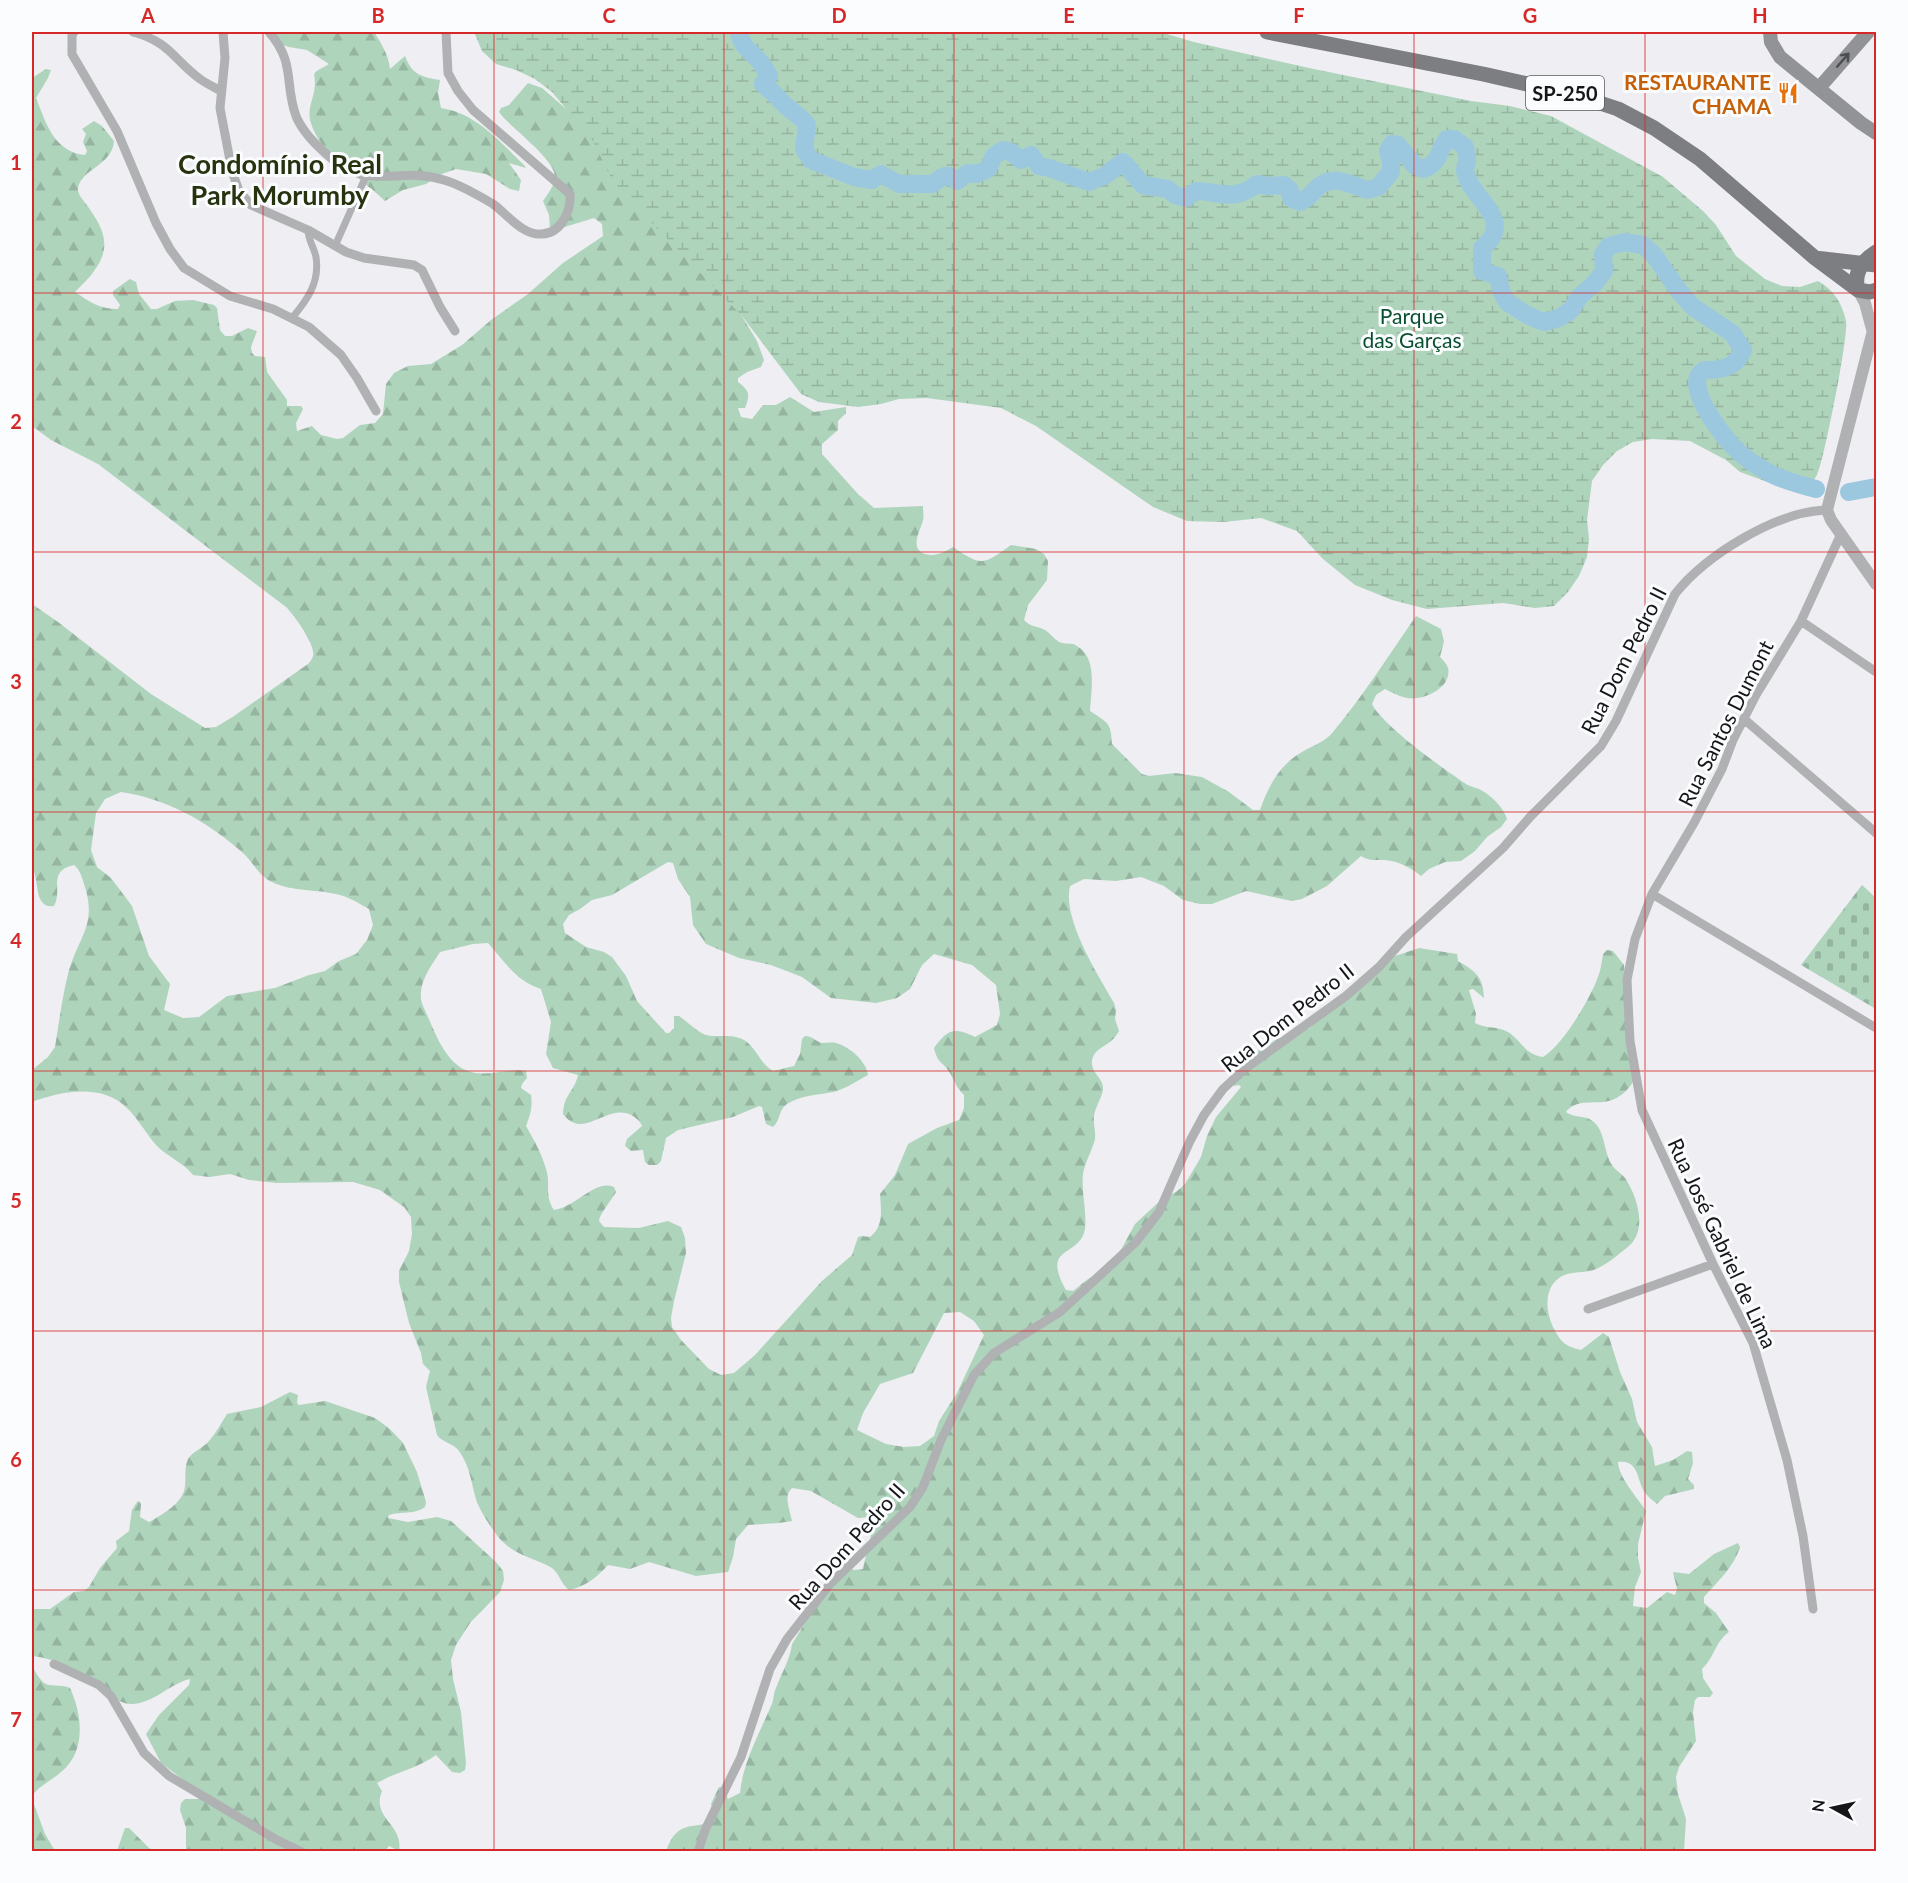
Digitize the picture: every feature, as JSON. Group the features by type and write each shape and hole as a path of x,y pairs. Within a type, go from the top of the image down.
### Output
{"main road":[{"name":"SP-250","path":"1267,32 1307,35 1576,95 1617,109 1654,128 1700,159 1815,258 1858,290"},
{"path":"1770,32 1771,42 1780,57 1876,133"},
{"path":"1819,88 1868,32"},
{"path":"1861,123 1876,125"},
{"path":"1876,252 1870,264 1857,272 1855,280 1858,290 1870,292 1876,290"},
{"path":"1815,258 1870,264"}],"street":[{"path":"74,32 72,54 117,132 156,223 170,249 184,268 230,296 273,309 309,327 341,355 376,411"},
{"path":"133,32 155,39 168,48 199,78 221,91"},
{"path":"223,32 225,58 220,108 232,171 239,191 251,205 308,230 335,246 364,258 404,263 422,270 455,331"},
{"path":"269,32 285,54 297,118 308,137 338,164 354,173 366,176 424,177 443,180 478,195 531,233 543,235 558,228 569,211 570,194 473,110 458,91 448,73 446,32"},
{"path":"335,246 366,176"},
{"path":"292,318 308,298 315,284 316,256 308,237 308,230"},
{"path":"1858,290 1868,311 1873,333"},
{"path":"1876,320 1827,510 1840,534 1876,584"},
{"name":"Rua Dom Pedro II","path":"698,1851 705,1830 741,1757 770,1669 788,1639 830,1584 910,1507 923,1487 941,1440 974,1375 994,1353 1060,1312 1136,1242 1158,1212 1190,1141 1204,1115 1223,1089 1246,1068 1346,996 1379,967 1406,937 1503,848 1546,800 1601,746 1616,721 1675,594 1686,580 1723,550 1757,531 1812,510 1827,510"},
{"name":"Rua Santos Dumont","path":"1652,894 1717,778 1744,719 1801,621 1840,534"},
{"path":"1801,621 1876,672"},
{"path":"1744,719 1876,833"},
{"path":"1652,894 1876,1028"},
{"name":"Rua José Gabriel de Lima","path":"1652,894 1635,939 1628,980 1630,1041 1642,1110 1713,1264 1753,1343 1786,1460 1803,1536 1813,1609"},
{"path":"1588,1308 1713,1264"},
{"path":"54,1664 99,1685 111,1696 144,1753 169,1776 277,1840 302,1851"}],"green space":[{"path":"270,32 374,32 386,54 390,69 405,56 418,74 440,80 438,93 441,108 454,111 476,122 524,165 526,168 509,163 521,180 519,191 510,189 486,174 456,169 426,184 403,190 385,201 331,155 315,133 310,120 315,85 314,74 329,64 307,50 274,42"},
{"name":"Parque das Garças","path":"474,32 1160,32 1309,68 1471,101 1510,106 1551,116 1663,177 1716,225 1736,256 1765,279 1782,286 1800,287 1818,281 1833,293 1844,314 1846,331 1835,398 1817,475 1802,492 1740,472 1726,460 1690,441 1652,439 1633,442 1617,451 1592,481 1587,520 1589,539 1587,557 1579,576 1554,606 1535,608 1503,603 1427,609 1392,600 1355,585 1323,559 1297,531 1261,518 1224,522 1187,521 1153,507 1036,426 1001,408 927,398 899,399 858,407 819,402 801,394 742,316 623,193 611,178 593,141 552,92 535,79 496,64 482,51"},
{"path":"46,69 51,70 36,98 53,135 66,148 74,153 85,155 87,151 83,142 86,134 82,129 94,121 102,126 114,141 108,156 85,176 78,188 79,195 101,229 104,245 100,262 90,277 75,292 100,306 118,309 120,305 113,291 130,279 136,282 139,294 151,309 157,309 175,301 193,300 214,305 217,308 220,330 225,336 232,336 248,328 257,331 251,347 252,353 255,356 265,357 267,372 287,400 287,406 301,406 303,409 296,423 297,431 312,426 321,435 337,439 343,438 360,425 375,423 383,414 386,384 394,373 408,366 431,364 462,345 491,320 528,294 563,263 603,236 602,224 594,218 555,230 550,228 549,215 543,201 554,183 554,172 542,154 499,112 501,108 509,105 528,83 542,88 572,114 718,277 757,341 764,360 761,367 738,378 738,382 745,388 748,396 745,408 738,408 741,417 752,419 763,405 776,405 790,397 814,412 846,407 846,413 838,421 838,430 822,444 822,454 858,494 874,508 923,506 923,518 917,544 920,551 929,555 953,547 970,558 982,561 994,557 1011,545 1036,549 1044,554 1048,561 1047,580 1028,605 1024,620 1045,630 1059,642 1075,645 1084,651 1092,676 1090,711 1107,724 1111,731 1112,744 1142,774 1149,776 1175,773 1202,777 1229,792 1253,810 1260,810 1271,785 1281,770 1294,757 1330,736 1416,616 1441,629 1444,641 1440,657 1445,662 1448,674 1443,685 1434,693 1413,698 1400,696 1385,689 1376,695 1372,704 1399,734 1465,783 1488,795 1500,806 1507,819 1475,851 1461,861 1445,862 1429,869 1421,876 1395,862 1361,856 1327,886 1302,899 1292,901 1246,891 1212,904 1200,904 1183,900 1164,886 1141,877 1116,881 1084,879 1070,886 1071,914 1076,930 1114,1003 1115,1019 1119,1031 1112,1040 1096,1052 1092,1060 1093,1068 1103,1089 1094,1116 1095,1139 1083,1174 1085,1229 1082,1238 1059,1258 1057,1265 1066,1290 1073,1291 1106,1268 1122,1248 1135,1224 1163,1198 1176,1192 1185,1184 1201,1157 1216,1117 1241,1087 1239,1085 1226,1087 1245,1059 1277,1039 1310,1028 1321,1014 1386,959 1419,948 1457,954 1458,961 1474,972 1482,984 1484,998 1473,989 1469,990 1476,1014 1475,1023 1504,1030 1531,1053 1543,1057 1559,1043 1575,1021 1594,986 1603,954 1607,950 1613,951 1624,965 1635,1079 1617,1098 1581,1103 1566,1112 1588,1118 1598,1127 1609,1160 1625,1178 1637,1203 1638,1231 1629,1246 1605,1264 1590,1271 1571,1273 1559,1278 1549,1291 1548,1308 1556,1333 1563,1342 1570,1346 1581,1350 1603,1333 1609,1337 1620,1372 1632,1399 1637,1422 1652,1447 1655,1466 1673,1460 1687,1451 1692,1452 1693,1463 1688,1479 1694,1485 1694,1489 1665,1496 1657,1504 1646,1494 1634,1467 1625,1462 1618,1462 1625,1481 1646,1511 1638,1544 1641,1572 1635,1587 1633,1606 1647,1608 1667,1592 1675,1595 1677,1589 1673,1572 1689,1574 1714,1554 1738,1543 1740,1547 1729,1568 1704,1597 1704,1603 1716,1613 1729,1632 1720,1641 1710,1660 1702,1669 1703,1678 1713,1693 1710,1697 1698,1697 1695,1700 1693,1712 1696,1741 1679,1767 1676,1777 1678,1794 1686,1819 1684,1851 666,1851 675,1834 680,1830 715,1821 711,1804 719,1787 723,1787 728,1799 740,1793 748,1759 772,1704 792,1644 842,1563 854,1570 863,1569 871,1536 870,1517 858,1518 811,1491 792,1488 788,1499 792,1521 748,1525 736,1539 728,1572 696,1576 649,1562 630,1569 608,1565 590,1581 569,1590 552,1568 519,1553 500,1539 477,1503 463,1457 457,1448 437,1435 426,1387 430,1371 423,1364 409,1323 399,1282 399,1271 409,1251 412,1234 411,1217 404,1207 380,1190 353,1182 276,1183 249,1180 230,1174 209,1177 193,1175 157,1146 128,1109 107,1095 95,1092 69,1093 32,1102 32,1070 48,1057 55,1047 68,974 85,930 89,909 82,877 74,865 66,868 58,876 54,906 47,906 40,898 32,868 32,604 151,694 205,728 216,727 234,716 308,664 313,657 313,651 304,630 286,607 98,464 51,440 32,426 32,78","holes":["121,792 155,800 201,822 230,842 263,876 272,882 288,887 340,895 369,909 373,925 367,940 356,954 339,961 325,971 275,988 227,996 199,1017 183,1018 164,1010 170,984 149,956 132,906 111,878 97,867 91,850 96,813 105,799","668,862 673,863 678,879 690,897 693,925 706,944 739,958 771,965 802,977 831,998 876,1003 897,998 910,989 922,965 934,954 972,965 996,985 1000,1014 997,1025 975,1037 962,1032 952,1032 943,1037 934,1048 939,1060 964,1095 964,1108 959,1120 937,1128 908,1144 895,1175 880,1194 881,1217 878,1228 870,1237 858,1237 852,1255 822,1281 755,1355 734,1373 721,1375 709,1369 681,1340 672,1327 674,1301 686,1253 685,1238 681,1227 668,1221 639,1228 604,1227 599,1221 600,1218 616,1192 614,1187 607,1186 592,1190 570,1204 554,1210 549,1199 544,1163 526,1126 532,1103 531,1095 521,1088 527,1078 526,1071 485,1074 463,1069 443,1049 422,1002 421,992 424,979 440,952 488,943 518,976 541,989 551,1022 546,1054 553,1068 578,1075 565,1102 563,1114 571,1122 579,1124 614,1113 633,1116 642,1126 627,1139 625,1146 631,1151 643,1150 645,1162 649,1165 657,1165 661,1161 666,1138 678,1130 733,1117 759,1106 762,1107 766,1124 773,1127 787,1104 804,1097 837,1091 868,1075 861,1060 846,1047 834,1043 822,1043 807,1036 802,1039 800,1054 794,1066 773,1071 744,1040 706,1035 679,1016 674,1016 674,1028 666,1033 637,1001 626,976 612,957 586,947 565,933 563,924 569,915 592,900 612,895","960,1312 974,1321 984,1335 957,1393 939,1421 934,1436 920,1446 904,1447 886,1444 857,1430 863,1413 880,1384 913,1373 944,1313"]},
{"path":"1862,885 1876,898 1876,1009 1801,965"},
{"path":"290,1392 298,1395 299,1405 325,1401 375,1418 390,1429 403,1443 417,1472 426,1502 425,1507 421,1509 389,1515 388,1518 408,1522 437,1517 451,1521 503,1571 504,1580 500,1592 470,1623 456,1645 451,1660 461,1712 465,1770 460,1773 452,1772 436,1755 377,1783 382,1791 381,1808 397,1834 399,1851 389,1846 383,1852 183,1851 186,1849 186,1828 180,1810 181,1803 185,1799 199,1799 193,1787 161,1763 146,1734 159,1715 189,1685 190,1679 147,1701 131,1704 118,1700 75,1669 32,1656 32,1609 50,1609 74,1592 84,1591 89,1587 100,1568 117,1548 116,1541 129,1531 132,1510 137,1502 141,1504 140,1517 149,1522 176,1503 185,1487 188,1459 209,1441 227,1414 261,1407"},
{"path":"32,1666 44,1683 70,1688 77,1709 80,1732 75,1754 69,1763 32,1796"},
{"path":"32,1799 45,1834 55,1851 32,1851"},
{"path":"125,1828 129,1828 149,1848 156,1851 117,1851"}],"waterway":[{"path":"739,32 744,46 761,63 769,76 763,84 807,125 804,149 811,160 854,177 872,180 881,174 899,184 932,184 944,176 950,176 957,181 968,173 977,174 988,169 994,156 1003,150 1011,152 1021,160 1031,155 1039,166 1089,182 1104,176 1123,162 1143,185 1168,189 1175,195 1186,198 1196,191 1227,195 1241,193 1257,184 1284,185 1290,190 1291,198 1300,202 1318,187 1330,181 1343,182 1368,190 1378,187 1391,172 1388,151 1392,144 1398,145 1415,166 1424,169 1436,160 1447,139 1454,139 1465,147 1467,158 1465,170 1468,180 1493,218 1495,228 1492,237 1482,248 1482,271 1498,276 1501,291 1507,302 1527,315 1544,322 1559,318 1571,310 1579,297 1594,284 1604,271 1603,254 1609,246 1625,242 1643,245 1654,255 1678,290 1693,307 1733,334 1743,350 1736,361 1728,367 1704,370 1698,377 1697,385 1700,395 1711,418 1727,439 1747,459 1782,479 1816,489"},
{"path":"1849,492 1876,487"}],"place":[{"name":"RESTAURANTE CHAMA","path":"1788,93"}],"district":[{"name":"Condomínio Real Park Morumby","path":"280,178"}]}
